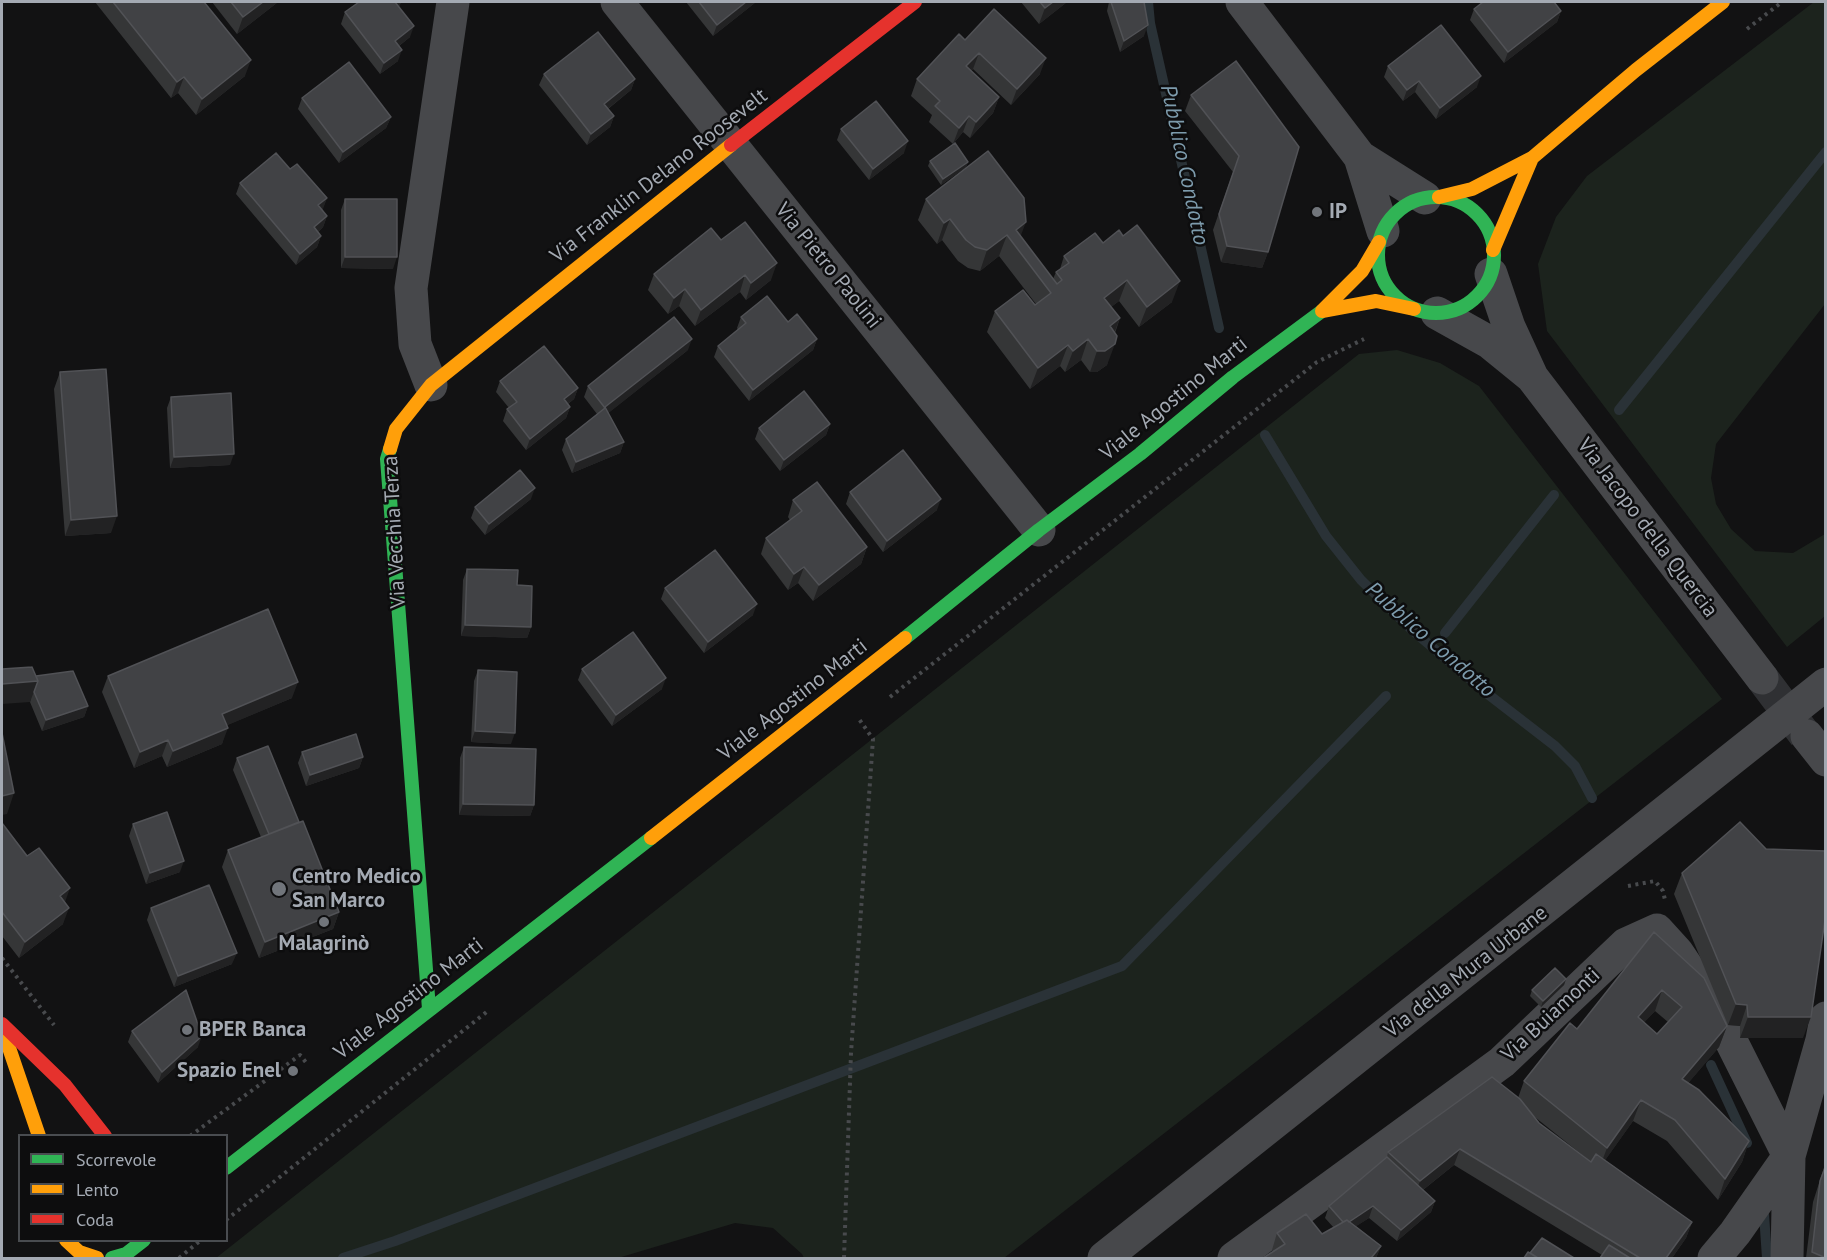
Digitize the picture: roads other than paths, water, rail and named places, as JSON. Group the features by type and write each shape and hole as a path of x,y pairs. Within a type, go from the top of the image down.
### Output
{"main road":[{"name":"Via Franklin Delano Roosevelt","path":"431,385 915,2"},
{"path":"1532,158 1482,290 1468,303 1453,310 1426,311 1406,304 1393,294 1383,279 1378,261 1381,237 1386,225 1398,211 1414,201 1472,189 1532,158 1636,70 1723,2"},
{"path":"1432,198 1452,198 1473,210 1483,220 1491,237 1492,262"},
{"name":"Viale Agostino Marti","path":"228,1167 841,690 1039,530 1140,454 1233,377 1322,311 1362,271 1381,237"},
{"name":"Viale Agostino Marti","path":"1322,311 1376,301 1426,311"},
{"name":"Via Vecchia Terza","path":"429,1009 387,459 396,429 431,385"},
{"path":"2,1025 38,1134"},
{"path":"2,1025 65,1086 103,1134"},
{"name":"Viale Agostino Marti","path":"237,1140 289,1121"},
{"path":"62,1244 98,1258"},
{"path":"112,1258 136,1249"}],"street":[{"path":"431,385 415,344 411,288 453,2"},
{"name":"Via Pietro Paolini","path":"617,2 1039,530"},
{"path":"1242,2 1360,158 1381,237"},
{"path":"1360,158 1432,198"},
{"name":"Via Jacopo della Quercia","path":"1492,262 1509,327 1532,377 1762,678"},
{"name":"Via Jacopo della Quercia","path":"1426,311 1490,342 1532,377"},
{"name":"Via della Mura Urbane","path":"1104,1258 1826,684"},
{"name":"Via Buiamonti","path":"1234,1258 1502,1062 1626,944 1657,930 1677,952 1714,1007 1789,1156"},
{"path":"1714,1258 1737,1246 1789,1156 1822,1040 1826,1018"},
{"path":"1787,1258 1789,1156"}],"waterway":[{"name":"Pubblico Condotto","path":"1148,2 1150,23 1219,328"},
{"path":"1619,410 1826,152"},
{"name":"Pubblico Condotto","path":"1265,435 1326,536 1361,580 1412,630 1489,695 1555,746 1575,766 1592,798"},
{"path":"1445,633 1554,495"},
{"path":"343,1258 395,1241 1122,966 1386,696"},
{"name":"Pubblico Condotto","path":"1711,1065 1747,1143"},
{"name":"Pubblico Condotto","path":"1764,1214 1767,1258"}],"tunnel":[{"path":"1762,678 1805,735"}],"place":[{"name":"IP","path":"1317,212"},
{"name":"Centro Medico San Marco","path":"279,889"},
{"name":"Malagrinò","path":"324,922"},
{"name":"BPER Banca","path":"187,1030"},
{"name":"Spazio Enel","path":"293,1071"}]}
